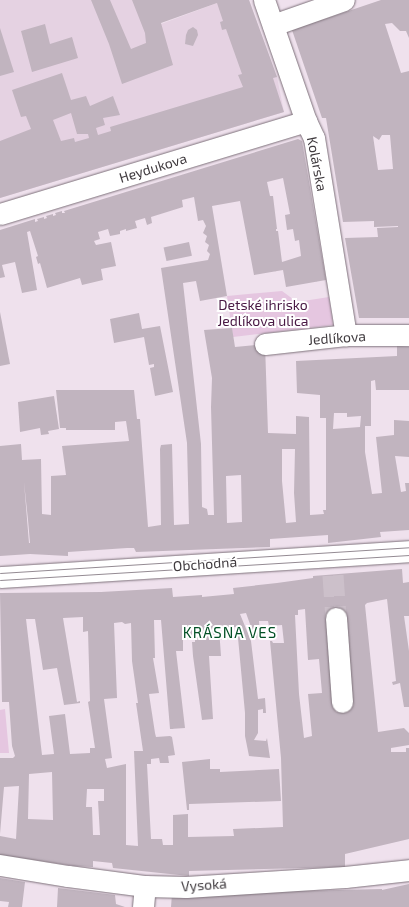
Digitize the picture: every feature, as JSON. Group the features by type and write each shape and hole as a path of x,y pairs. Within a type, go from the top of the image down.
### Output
{"street":[{"name":"Kolárska","path":"264,0 306,121 314,138 346,335"},
{"path":"273,25 344,0"},
{"name":"Heydukova","path":"0,214 306,121"},
{"name":"Jedlíkova","path":"264,344 346,335 409,335"},
{"name":"Obchodná","path":"0,577 409,551"},
{"path":"336,618 342,702"},
{"name":"Vysoká","path":"0,865 145,886 186,887 345,877 409,870"},
{"path":"143,907 145,886"}],"shaded area":[{"path":"0,0 151,0 161,24 217,3 249,0 277,77 284,112 0,198"}],"green space":[{"name":"Detské ihrisko Jedlíkova ulica","path":"282,291 297,302 329,297 333,325 233,337 227,296"},
{"path":"5,709 9,753 0,753 0,710"}],"building":[{"path":"91,0 110,0 131,49 146,43 145,33 132,0 249,0 277,77 273,78 284,112 0,198 0,141 31,129 26,116 21,117 12,90 62,73 71,100 86,96 90,106 113,96 120,115 103,118 105,125 96,128 98,135 111,131 110,127 243,87 238,75 242,74 226,29 222,30 220,22 223,21 217,3 161,23 173,65 122,84 109,44","holes":["71,113 77,134 88,134 89,138 75,142 74,138 61,141 53,120"]},
{"path":"381,0 409,0 409,38 406,31 400,31 392,23 385,24 401,73 409,71 409,318 359,318 345,238 378,237 377,228 398,226 374,227 374,221 343,222 326,118 322,118 292,30","holes":["382,135 390,135 393,169 378,170 373,136 379,140"]},
{"path":"45,24 50,44 72,37 78,58 32,72 21,31"},
{"path":"193,27 197,30 198,35 193,46 185,44 188,30"},
{"path":"0,28 14,72 0,76"},
{"path":"298,139 302,141 326,280 286,287 283,270 254,275 240,201 212,206 227,296 200,301 196,281 183,283 201,444 202,507 207,509 208,515 214,515 211,407 212,378 204,330 232,328 235,347 265,344 268,433 296,434 296,416 309,417 310,515 324,514 323,510 326,510 326,418 320,418 320,395 297,393 296,361 397,356 397,346 409,347 409,390 376,390 375,380 371,381 371,426 365,426 365,452 372,494 382,493 376,437 394,435 394,420 409,421 409,457 395,456 401,492 406,491 405,483 409,483 409,530 380,532 381,537 328,543 328,535 270,539 270,547 136,552 134,548 127,548 68,552 68,556 30,554 0,556 0,446 21,444 22,460 41,459 42,514 51,515 51,476 66,475 62,446 129,441 126,421 115,422 115,430 66,430 66,428 60,428 56,390 134,390 137,419 140,419 148,527 161,525 160,449 161,445 172,444 174,525 189,524 187,443 161,268 208,260 210,254 207,251 209,245 205,242 207,236 203,233 206,226 203,220 198,221 194,197 182,200 183,207 151,217 152,223 147,225 145,218 135,221 137,228 120,231 120,234 110,236 108,229 98,232 100,239 94,241 96,245 111,242 116,266 101,269 103,280 82,285 80,278 47,288 40,263 38,264 36,257 38,256 30,231 27,232 37,290 22,293 15,262 2,265 5,277 0,278 0,230 35,219 35,222 38,221 37,219 44,217 44,219 47,218 46,216 53,214 53,216 56,215 55,213 62,211 62,213 65,213 64,211","holes":["283,178 290,214 285,215 287,230 293,229 295,241 299,240 301,256 282,262 278,231 276,231 273,196 270,196 267,182","334,413 347,413 347,417 361,416 360,427 333,429","282,449 295,449 294,493 296,522 286,523 282,481","241,475 242,522 227,523 226,476","24,482 28,520 29,543"]},
{"path":"189,242 192,256 166,261 164,247"},
{"path":"0,312 10,364 0,366"},
{"path":"139,313 142,329 160,326 173,392 155,396 150,368 154,367 154,364 149,365 144,337 114,343 110,319"},
{"path":"275,320 275,326 266,327 265,322"},
{"path":"54,396 59,429 48,431 49,434 41,435 40,428 20,432 18,402"},
{"path":"402,569 403,583 409,582 409,616 404,616 409,651 409,707 404,707 400,683 393,685 392,682 396,681 387,599 367,603 365,605 378,732 404,728 409,733 409,745 391,748 391,752 406,752 406,748 409,748 409,839 345,854 345,867 189,871 189,876 113,868 112,863 93,861 93,867 74,866 0,855 0,836 16,839 19,786 4,787 0,834 0,758 13,758 15,756 12,746 9,702 2,702 0,593 101,592 172,588 173,597 202,595 202,597 234,594 233,588 313,578 313,576","holes":["305,609 308,660 319,659 322,693 308,694 312,736 304,738 299,694 295,615 298,615 298,610","246,613 255,638 260,637 259,621 268,621 269,626 282,625 284,643 273,643 270,641 281,758 283,827 233,829 234,836 188,837 188,814 173,815 173,845 163,845 162,839 151,839 147,764 151,764 151,759 159,758 160,763 169,763 168,756 175,755 172,737 156,737 155,733 149,694 159,693 153,658 155,658 154,620 161,620 170,729 185,728 176,651 183,651 183,639 195,638 195,642 192,642 193,656 202,720 213,719 209,656 221,656 219,628 237,627 245,713 245,736 249,756 270,758 267,738 266,741 254,740 258,733 258,710 263,709 263,713 266,713 265,698 258,699 251,641 240,614","83,617 83,632 88,631 90,701 88,702 95,748 90,748 90,753 70,754 65,714 49,716 54,754 42,755 26,619 35,619 43,670 57,668 64,705 80,703 80,701 77,702 63,618","340,617 347,711 336,712 328,618","114,623 131,623 132,661 143,751 134,751 138,846 126,845 126,764 107,768 105,759 112,758 104,699 117,698","52,772 53,820 28,819 29,774","87,789 104,789 104,801 98,801 100,835 93,835 92,807 86,807"]},
{"path":"210,759 210,769 220,769 220,772 279,769 281,801 189,804 189,810 187,810 182,762"},
{"path":"0,878 25,882 22,907 8,907 9,902 0,901"},
{"path":"409,884 409,907 171,907 172,894 382,890"},
{"path":"58,888 115,895 116,904 125,907 57,907"}],"tunnel":[{"path":"333,575 336,618"}],"tram line":[{"path":"0,573 409,547"},
{"path":"0,580 409,555"}],"district":[{"name":"KRÁSNA VES","path":"230,633"}]}
